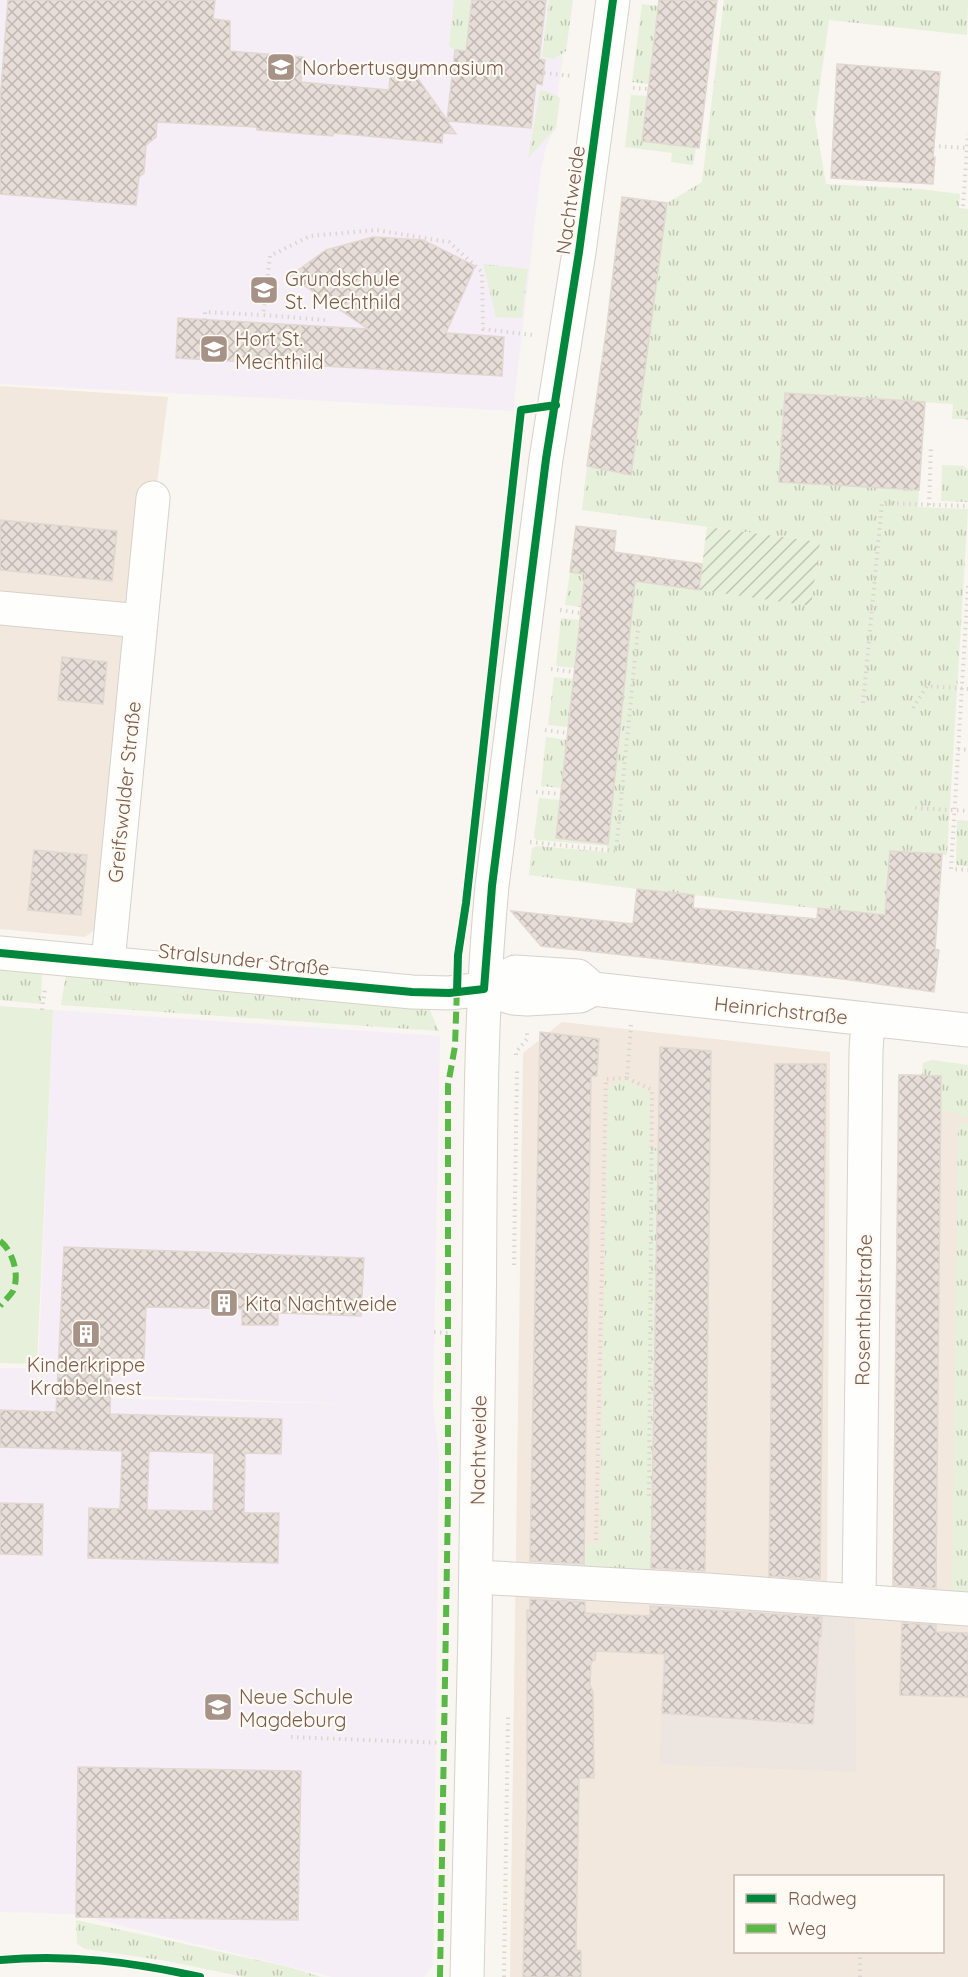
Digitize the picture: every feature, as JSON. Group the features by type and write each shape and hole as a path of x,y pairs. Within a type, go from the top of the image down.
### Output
{"street":[{"name":"Nachtweide","path":"467,1977 477,1577 484,988 492,886 546,459 581,241 613,0"},
{"name":"Greifswalder Straße","path":"108,962 153,498"},
{"path":"0,608 141,621"},
{"name":"Stralsunder Straße","path":"0,953 412,992 449,993 484,988"},
{"name":"Heinrichstraße","path":"484,988 515,972 578,976 593,989 968,1030"},
{"name":"Rosenthalstraße","path":"859,1600 868,1019"},
{"path":"477,1577 708,1590 968,1609"}],"path":[{"path":"544,73 572,77"},
{"path":"963,206 966,197 968,134"},
{"path":"933,146 967,148"},
{"path":"262,315 270,256 310,236 376,230 449,242 482,272 483,329 533,334"},
{"path":"205,320 205,312 325,320"},
{"path":"968,412 968,422"},
{"path":"929,505 931,446"},
{"path":"863,703 882,503 968,506"},
{"path":"968,586 951,869 968,870"},
{"path":"560,610 580,613"},
{"path":"530,842 616,851 639,618"},
{"path":"553,669 574,672"},
{"path":"913,708 927,686 968,689"},
{"path":"545,730 567,733"},
{"path":"958,748 968,750"},
{"path":"536,792 561,794"},
{"path":"915,808 968,810"},
{"path":"627,1078 631,1026"},
{"path":"596,1540 606,1079 627,1078 652,1090 649,1496"},
{"path":"434,1332 449,1333"},
{"path":"291,1737 445,1743"},
{"path":"860,1977 861,1953"}],"shaded area":[{"path":"0,0 571,0 552,134 546,147 541,170 513,411 0,384"},
{"path":"0,386 168,397 100,926 85,937 0,929"},
{"name":"Neue Schule Magdeburg","path":"53,1010 440,1036 433,1406 439,1454 433,1965 424,1977 332,1977 73,1914 0,1912 0,1368 33,1368 47,1397 360,1404 52,1393 38,1375"},
{"path":"562,1022 830,1052 827,1609 892,1612 898,1074 925,1074 968,1067 968,1977 510,1977 523,1053"},
{"path":"664,1596 855,1616 856,1772 660,1764"}],"green space":[{"path":"454,0 472,0 466,51 455,50 449,46"},
{"path":"549,0 573,0 566,51 554,59 542,57"},
{"path":"724,0 968,0 967,35 829,20 815,120 826,184 920,189 960,194 959,208 968,209 968,419 952,419 953,404 785,393 780,482 919,490 918,507 968,509 947,855 890,851 885,917 529,875 532,848 537,846 607,852 607,846 537,840 534,837 539,798 560,800 633,594 583,589 581,607 565,605 570,572 811,605 820,542 582,510 587,466 631,475 667,203 702,182"},
{"path":"642,4 658,6 648,84 632,82"},
{"path":"540,90 560,98 556,128 528,158"},
{"path":"631,95 647,96 643,141 696,147 693,165 671,162 672,153 625,147"},
{"path":"483,264 528,269 522,318 496,317"},
{"path":"942,465 964,466 968,470 968,502 941,501"},
{"path":"707,527 820,542 811,606 699,590"},
{"path":"561,618 579,620 574,668 556,666"},
{"path":"554,677 573,679 568,727 548,725"},
{"path":"546,737 567,740 561,788 541,786"},
{"path":"957,820 968,821 968,866 956,865"},
{"path":"0,967 42,972 41,1004 0,1000"},
{"path":"66,975 429,1008 439,1031 61,1005"},
{"path":"0,1006 53,1010 37,1364 0,1363"},
{"path":"932,1060 968,1065 968,1117 959,1117 959,1113 940,1111 941,1076 922,1075 923,1063"},
{"path":"616,1082 630,1082 650,1092 650,1147 658,1149 651,1577 638,1569 584,1571 584,1544 597,1545 600,1542 608,1089"},
{"path":"958,1123 968,1123 968,1593 952,1595"},
{"path":"76,1920 289,1967 321,1977 244,1977 167,1961 85,1949 77,1944"}],"building":[{"path":"8,0 215,0 213,19 230,21 230,51 303,57 301,82 389,90 391,64 409,66 447,120 455,50 466,51 472,0 546,0 539,59 545,60 542,85 536,83 531,128 447,121 456,134 443,133 442,143 333,133 333,136 257,130 256,127 157,122 156,137 146,145 144,173 139,177 136,205 0,194 0,101"},
{"path":"659,0 717,0 699,148 642,141"},
{"path":"837,64 940,72 933,184 831,178"},
{"path":"622,197 667,203 631,475 587,466"},
{"path":"373,237 423,240 475,266 446,333 504,337 502,376 176,358 178,318 368,329 290,276 326,250"},
{"path":"785,393 925,402 919,490 779,482"},
{"path":"0,520 117,531 112,581 0,570"},
{"path":"576,526 616,531 614,552 702,564 699,590 635,581 608,844 556,838 585,574 570,572"},
{"path":"62,657 107,662 103,704 58,700"},
{"path":"34,850 87,855 81,915 28,910"},
{"path":"890,851 942,854 935,949 939,950 934,992 843,979 541,946 511,911 633,924 637,889 694,895 693,908 817,919 818,908 885,915"},
{"path":"540,1032 599,1039 597,1076 591,1076 584,1564 530,1561"},
{"path":"660,1047 711,1051 705,1571 651,1568"},
{"path":"775,1064 826,1064 820,1579 769,1576"},
{"path":"899,1075 941,1076 936,1588 893,1585"},
{"path":"64,1247 364,1258 361,1316 278,1313 278,1325 242,1325 242,1309 146,1307 144,1359 111,1358 110,1414 282,1419 281,1454 245,1453 244,1513 279,1513 278,1563 88,1558 89,1508 120,1509 122,1451 0,1447 0,1410 56,1412","holes":["149,1451 214,1453 213,1511 147,1510"]},
{"path":"0,1503 43,1504 42,1555 0,1554"},
{"path":"530,1599 585,1602 585,1613 650,1616 650,1606 822,1617 813,1724 662,1713 665,1654 596,1651 595,1660 591,1662 590,1685 593,1692 594,1778 579,1778 576,1950 581,1951 581,1977 523,1977 527,1817 527,1610 530,1610"},
{"path":"902,1623 936,1625 936,1632 968,1633 968,1697 900,1695"},
{"path":"78,1767 301,1771 298,1920 76,1917"}],"marked path":[{"path":"440,1977 448,1501 448,1085 455,1046 457,988"},
{"path":"0,1241 12,1257 16,1278 13,1291 0,1306"}],"cycle path":[{"path":"0,953 412,992 449,993 484,989 492,886 546,459 579,252 613,0"},
{"path":"457,992 458,955 466,903 521,410 556,405"},
{"path":"0,1960 51,1958 101,1961 150,1967 200,1977"}],"place":[{"name":"Norbertusgymnasium","path":"281,67"},
{"name":"Grundschule St. Mechthild","path":"264,290"},
{"name":"Hort St. Mechthild","path":"214,349"},
{"name":"Kita Nachtweide","path":"224,1303"},
{"name":"Kinderkrippe Krabbelnest","path":"86,1334"},
{"name":"Neue Schule Magdeburg","path":"218,1707"}]}
